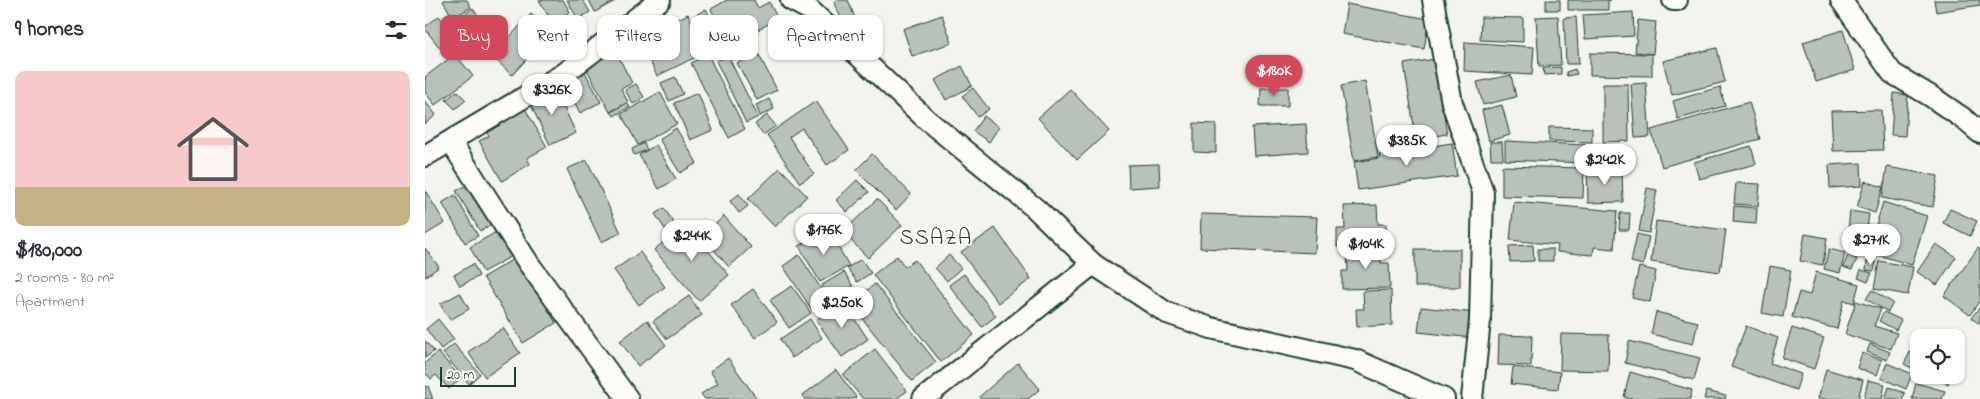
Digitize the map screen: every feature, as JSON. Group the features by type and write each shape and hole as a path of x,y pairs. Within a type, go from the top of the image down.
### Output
{"street":[{"path":"425,156 565,73 660,0"},
{"path":"791,0 810,10 927,120 1036,209 1093,264 1167,313 1211,328 1355,360 1444,399"},
{"path":"1433,0 1452,103 1483,192 1481,320 1472,399"},
{"path":"1841,0 1892,73 1932,96 1980,133"},
{"path":"451,142 529,264 629,399"},
{"path":"923,399 1093,264"}],"building":[{"path":"467,0 471,7 458,15 451,15 443,1"},
{"path":"539,0 563,0 570,12 565,15 548,15"},
{"path":"567,0 583,0 590,12 585,15 576,15"},
{"path":"589,0 617,0 595,12"},
{"path":"727,0 754,0 758,8 769,2 776,15 768,15 768,24 758,30 758,15 714,15 711,9"},
{"path":"848,0 854,15 840,15 834,1"},
{"path":"1546,0 1560,0 1560,10 1546,10"},
{"path":"1568,0 1608,0 1608,10 1568,10"},
{"path":"1934,0 1980,0 1980,5 1936,12"},
{"path":"1347,4 1429,19 1424,49 1342,34"},
{"path":"472,8 478,15 464,15"},
{"path":"706,9 709,15 696,15"},
{"path":"1633,12 1634,36 1585,39 1583,15"},
{"path":"688,14 690,18 690,60 657,76 649,60 680,60 680,18"},
{"path":"942,15 952,43 912,56 903,29"},
{"path":"439,16 440,17 440,48 425,29"},
{"path":"1558,16 1561,65 1539,66 1536,17"},
{"path":"1481,17 1523,18 1523,42 1480,40"},
{"path":"1576,17 1579,64 1566,64 1564,18"},
{"path":"1638,20 1656,22 1653,54 1635,52"},
{"path":"518,28 518,60 526,60 512,75 496,60 508,60 508,39"},
{"path":"1843,30 1855,70 1816,82 1803,42"},
{"path":"1465,42 1534,47 1532,75 1464,71"},
{"path":"1717,48 1725,82 1672,95 1663,61"},
{"path":"758,53 777,90 757,100 737,63 743,60 758,60"},
{"path":"1590,53 1652,54 1652,76 1590,75"},
{"path":"597,57 597,60 620,60 632,83 621,89 628,102 610,112 584,64"},
{"path":"1435,59 1447,134 1416,139 1404,64"},
{"path":"447,60 460,60 473,76 435,105 425,92 425,77"},
{"path":"697,60 710,60 745,129 729,138 691,63"},
{"path":"730,60 758,117 746,123 716,61"},
{"path":"962,66 972,86 946,100 935,80"},
{"path":"1561,67 1561,74 1544,75 1543,68"},
{"path":"1575,69 1577,74 1567,76 1566,72"},
{"path":"585,72 601,102 580,113 564,82"},
{"path":"1511,75 1516,97 1483,105 1477,82"},
{"path":"675,77 683,94 669,101 661,83"},
{"path":"1365,81 1378,157 1354,161 1341,86"},
{"path":"1646,83 1650,137 1635,138 1631,84"},
{"path":"636,84 644,97 633,104 625,90"},
{"path":"1603,84 1628,84 1629,141 1603,142"},
{"path":"554,87 576,133 550,145 528,99"},
{"path":"1720,87 1725,106 1678,119 1673,101"},
{"path":"973,88 989,109 978,117 962,96"},
{"path":"1261,88 1288,88 1288,106 1260,106"},
{"path":"1070,89 1109,131 1077,160 1038,118"},
{"path":"457,91 466,100 455,109 446,100"},
{"path":"660,92 677,124 638,145 621,114"},
{"path":"698,93 713,130 690,140 674,103"},
{"path":"1894,93 1908,95 1905,136 1891,135"},
{"path":"769,99 774,109 760,116 756,105"},
{"path":"425,101 436,115 425,124"},
{"path":"816,101 849,150 827,165 802,128 789,137 814,174 800,183 767,135"},
{"path":"1749,102 1760,139 1662,167 1651,130"},
{"path":"627,103 630,107 614,116 611,112"},
{"path":"523,105 547,147 527,158 530,164 502,181 479,141 489,136 484,127"},
{"path":"1502,105 1510,135 1489,141 1482,110"},
{"path":"1881,110 1883,150 1833,151 1831,111"},
{"path":"767,115 776,126 763,135 755,124"},
{"path":"984,116 999,127 989,142 973,131"},
{"path":"1194,123 1216,124 1216,153 1194,152"},
{"path":"1306,124 1308,152 1254,156 1252,127"},
{"path":"1549,127 1592,128 1592,142 1549,141"},
{"path":"676,128 697,163 680,173 659,139"},
{"path":"1505,141 1586,145 1586,163 1505,160"},
{"path":"1490,142 1502,142 1503,159 1491,159"},
{"path":"644,143 647,150 634,155 632,149"},
{"path":"1452,143 1457,176 1358,190 1354,162 1380,158 1379,154"},
{"path":"656,145 676,179 659,189 639,155"},
{"path":"1751,146 1756,164 1699,179 1694,162"},
{"path":"872,154 911,194 896,210 856,170"},
{"path":"587,160 621,233 601,242 567,169"},
{"path":"1861,163 1862,186 1830,188 1829,165"},
{"path":"1159,164 1160,186 1129,188 1128,165"},
{"path":"1502,166 1584,168 1583,198 1502,196"},
{"path":"1887,167 1938,176 1933,207 1882,198"},
{"path":"780,168 807,196 775,227 748,199"},
{"path":"1622,168 1623,202 1588,203 1587,169"},
{"path":"857,180 869,192 847,212 836,200"},
{"path":"473,181 497,221 480,231 456,191"},
{"path":"1865,181 1883,187 1875,213 1857,207"},
{"path":"1736,183 1760,184 1758,206 1734,204"},
{"path":"1647,188 1657,190 1649,233 1639,231"},
{"path":"425,190 445,223 425,235"},
{"path":"739,194 748,206 739,213 730,201"},
{"path":"455,195 478,236 465,243 442,203"},
{"path":"877,199 902,225 868,258 843,232"},
{"path":"1514,202 1617,211 1614,249 1594,247 1593,255 1557,252 1558,245 1510,240"},
{"path":"1883,202 1927,216 1912,265 1868,252"},
{"path":"1377,205 1378,224 1386,224 1386,236 1378,236 1378,246 1337,247 1337,229 1345,229 1344,206"},
{"path":"1734,206 1757,208 1756,224 1733,222"},
{"path":"664,208 674,223 665,229 655,214"},
{"path":"1950,209 1977,221 1970,236 1943,223"},
{"path":"1850,211 1869,214 1865,243 1847,241"},
{"path":"1620,213 1630,213 1629,230 1619,230"},
{"path":"1201,214 1317,217 1315,253 1200,248"},
{"path":"724,216 751,247 729,267 702,236"},
{"path":"1656,221 1726,230 1720,272 1651,262"},
{"path":"685,224 729,275 699,301 654,250"},
{"path":"995,228 1031,279 998,303 961,252"},
{"path":"828,229 849,266 820,282 799,246"},
{"path":"498,231 512,256 483,272 470,247"},
{"path":"1637,234 1649,237 1643,265 1631,262"},
{"path":"1805,234 1827,238 1823,265 1800,261"},
{"path":"1936,244 1956,257 1937,285 1917,272"},
{"path":"1533,245 1534,261 1510,262 1509,246"},
{"path":"425,248 439,267 425,277"},
{"path":"1978,248 1980,250 1980,300 1970,315 1944,296"},
{"path":"1388,249 1388,256 1381,256 1381,263 1389,263 1390,288 1342,289 1342,271 1348,271 1347,250"},
{"path":"1415,249 1460,249 1460,287 1415,287"},
{"path":"1538,249 1553,249 1553,261 1538,261"},
{"path":"1829,249 1845,253 1840,273 1824,269"},
{"path":"640,252 665,287 639,305 614,270"},
{"path":"799,255 828,299 812,310 783,266"},
{"path":"949,255 961,268 947,281 935,268"},
{"path":"1848,255 1857,259 1852,270 1843,267"},
{"path":"897,256 905,267 915,260 974,335 941,362 873,275"},
{"path":"517,257 556,323 523,343 483,277"},
{"path":"861,259 871,273 857,282 847,268"},
{"path":"1867,261 1876,262 1874,271 1866,270"},
{"path":"1879,261 1913,267 1908,295 1874,289"},
{"path":"473,264 479,276 460,286 454,275"},
{"path":"1770,266 1791,270 1783,317 1762,313"},
{"path":"1639,267 1656,271 1650,302 1632,298"},
{"path":"1861,270 1872,273 1868,282 1858,278"},
{"path":"844,272 853,286 831,300 822,285"},
{"path":"1816,272 1859,284 1854,303 1844,300 1837,329 1792,317 1799,292 1810,295"},
{"path":"964,274 996,316 982,327 949,285"},
{"path":"875,284 936,362 912,381 850,303"},
{"path":"792,286 811,313 789,328 770,300"},
{"path":"753,289 777,322 755,338 731,305"},
{"path":"1391,290 1392,325 1357,327 1356,309 1364,309 1363,291"},
{"path":"1872,290 1893,303 1888,312 1866,299"},
{"path":"460,293 469,309 450,320 440,304"},
{"path":"689,296 702,315 667,339 653,321"},
{"path":"842,301 868,339 842,357 816,320"},
{"path":"1856,301 1881,309 1874,326 1897,333 1891,349 1845,334"},
{"path":"1421,307 1476,313 1473,338 1418,332"},
{"path":"1980,307 1980,324 1971,318"},
{"path":"1656,312 1698,322 1693,344 1651,334"},
{"path":"1884,312 1901,320 1896,330 1879,321"},
{"path":"438,319 454,339 441,349 426,329"},
{"path":"810,319 822,338 792,358 780,339"},
{"path":"647,320 666,345 638,366 620,341"},
{"path":"1746,326 1778,338 1770,363 1801,374 1796,390 1731,367"},
{"path":"503,328 520,353 485,377 468,352"},
{"path":"1792,328 1824,338 1814,369 1782,358"},
{"path":"1561,334 1609,335 1608,371 1560,370"},
{"path":"1499,335 1532,336 1531,366 1498,365"},
{"path":"425,341 434,351 425,358"},
{"path":"1629,341 1700,358 1694,380 1625,363"},
{"path":"454,344 480,374 469,384 443,353"},
{"path":"1870,344 1890,352 1887,360 1867,352"},
{"path":"875,349 907,391 896,399 863,399 843,375"},
{"path":"438,352 461,378 449,389 436,375 431,379 425,372 425,363"},
{"path":"1910,352 1910,367 1904,364"},
{"path":"1862,353 1882,360 1877,375 1857,368"},
{"path":"728,358 757,399 705,399 701,394 718,383 710,371"},
{"path":"1018,363 1040,389 1028,399 981,399 979,397"},
{"path":"1887,363 1910,373 1906,389 1881,378"},
{"path":"1513,367 1560,372 1558,389 1511,384"},
{"path":"1826,369 1863,380 1858,399 1818,399"},
{"path":"836,370 856,397 853,399 806,399 803,395"},
{"path":"1630,372 1692,390 1690,399 1630,399 1624,397"},
{"path":"1868,380 1885,384 1882,399 1864,399"},
{"path":"1916,384 1945,391 1942,399 1912,399"},
{"path":"428,386 433,399 425,399 425,387"},
{"path":"1889,387 1905,393 1903,399 1885,399"},
{"path":"1706,391 1726,396 1725,399 1704,399"}],"district":[{"name":"SSAZA","path":"936,239"}]}
